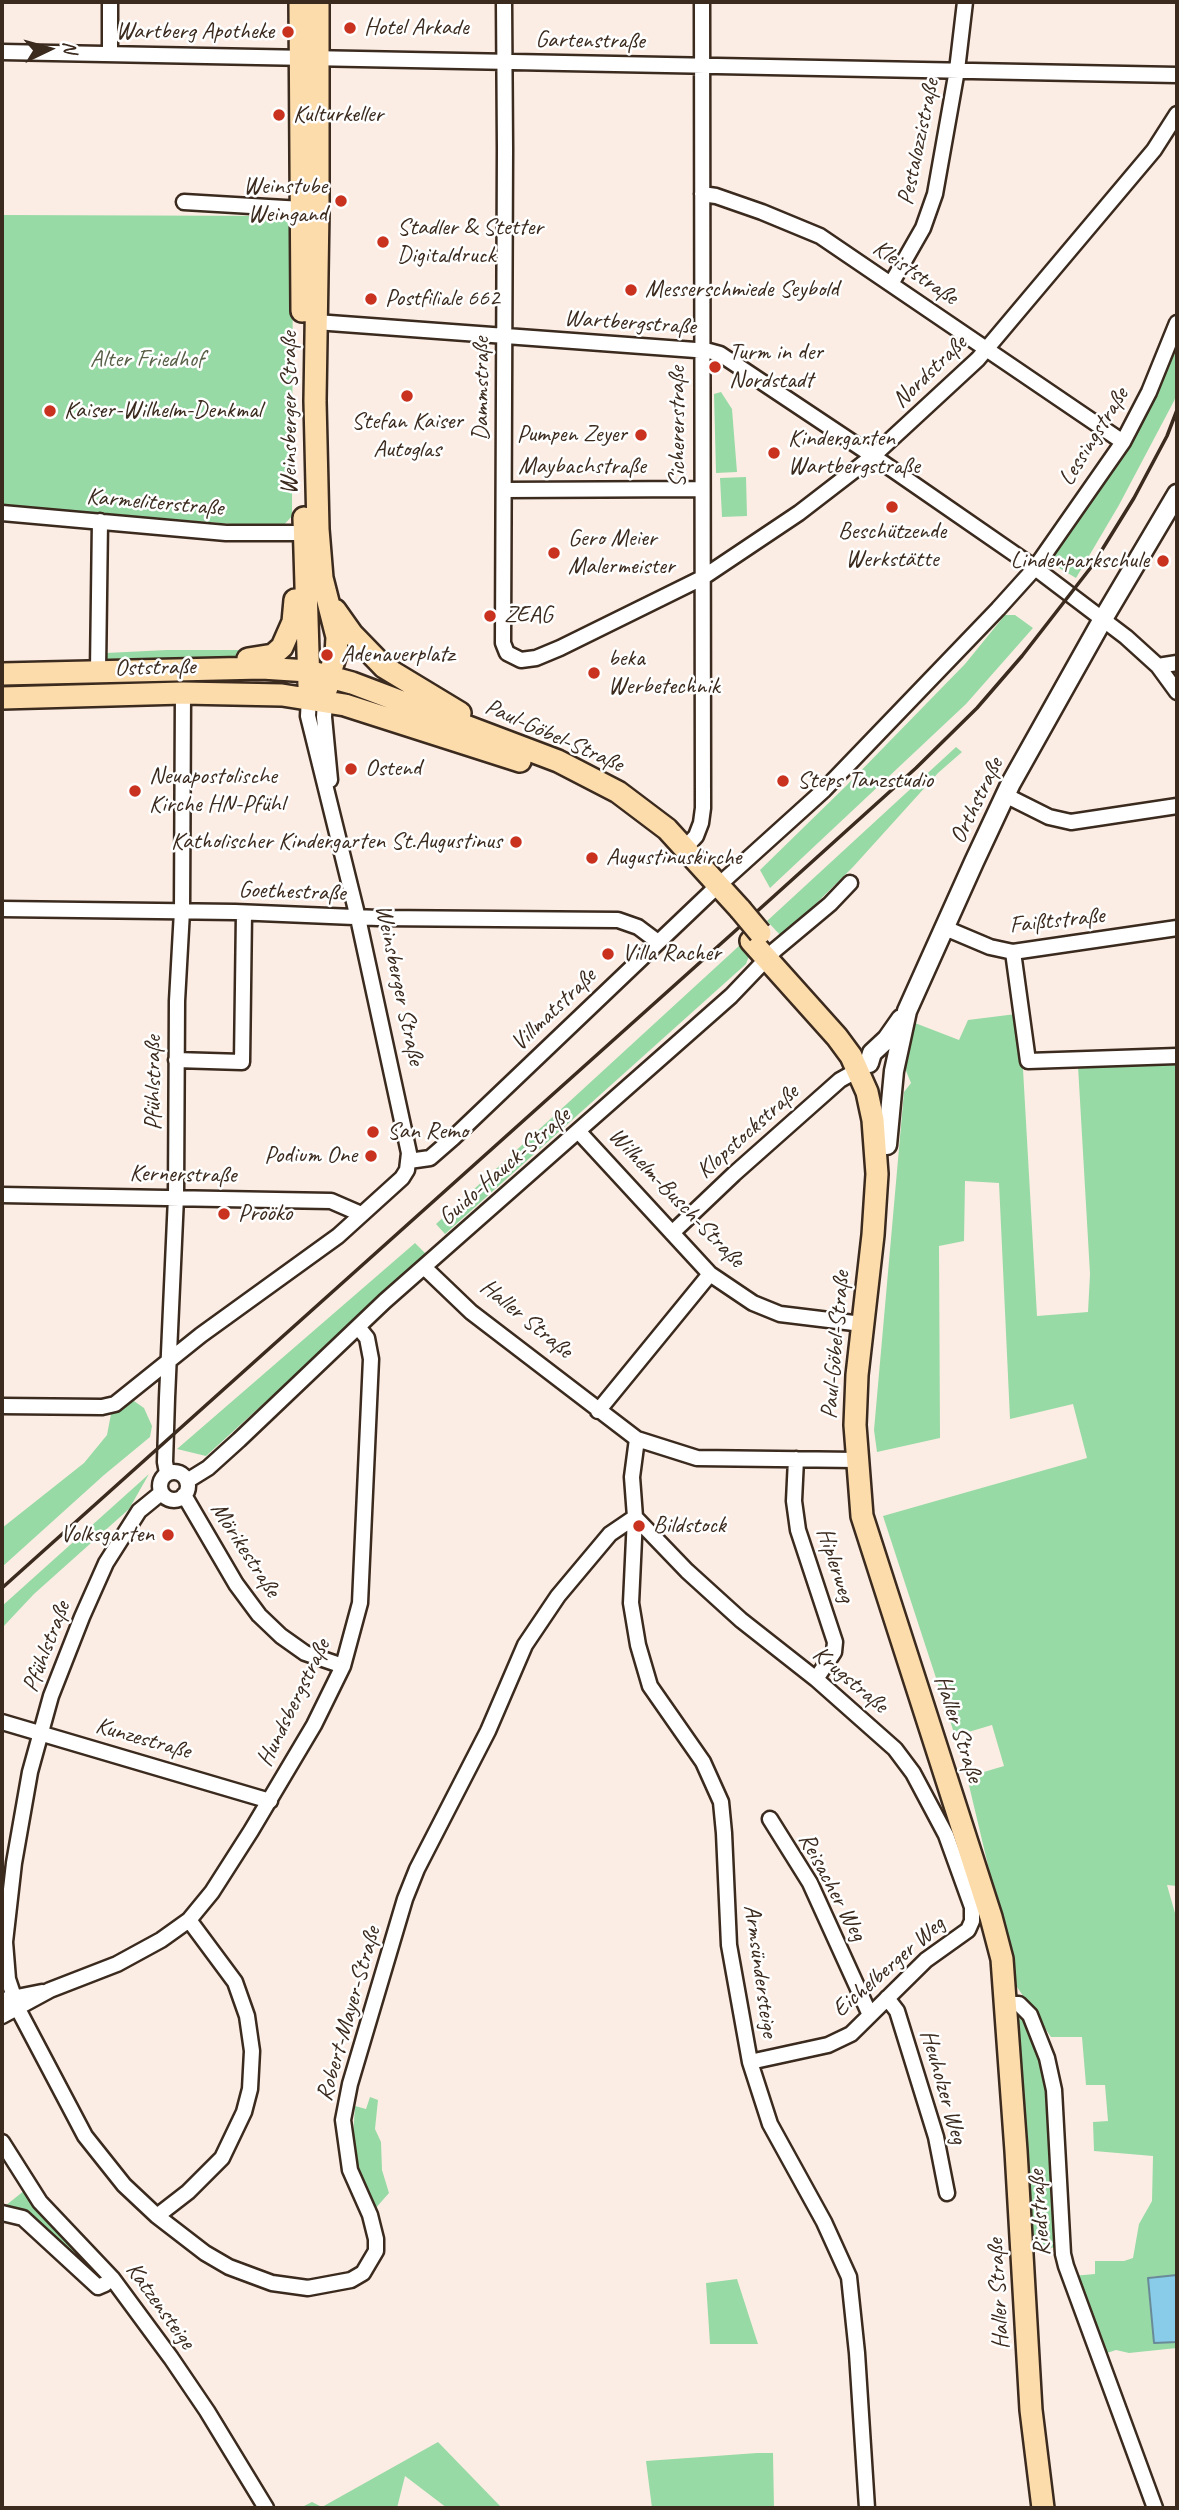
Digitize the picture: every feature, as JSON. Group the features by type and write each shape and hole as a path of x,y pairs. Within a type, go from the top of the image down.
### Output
{"main road":[{"name":"Weinsberger Straße","path":"300,2 309,58 319,197 314,401 318,539 321,571 337,637 336,654 318,673"},
{"name":"Weinsberger Straße","path":"317,700 318,673 304,537 302,209 309,58 318,2"},
{"path":"209,668 233,659 273,655 284,645 293,622 295,569 304,537"},
{"path":"326,593 340,619 384,667 526,748"},
{"name":"Oststraße","path":"2,674 209,668 318,673"},
{"name":"Paul-Göbel-Straße","path":"318,673 526,748 618,792 686,847 715,889 880,1087 886,1115 887,1145 862,1324 855,1425 856,1460"},
{"name":"Oststraße","path":"2,698 184,693 282,695 317,700"},
{"name":"Paul-Göbel-Straße","path":"317,700 554,772 612,803 654,835 715,889"},
{"name":"Paul-Göbel-Straße","path":"863,1066 877,1146 873,1235"},
{"name":"Haller Straße","path":"856,1460 862,1516 991,1917 1002,1959 1007,2004 1031,2410 1043,2508"}],"street":[{"path":"110,2 110,54"},
{"name":"Dammstraße","path":"504,2 505,650"},
{"name":"Sichererstraße","path":"686,847 696,836 703,808 702,2"},
{"name":"Pestalozzistraße","path":"891,284 923,228 933,203 957,70 965,2"},
{"name":"Gartenstraße","path":"2,52 1177,75"},
{"name":"Nordstraße","path":"505,650 522,660 541,656 702,578 799,513 873,456 964,374 987,349 1154,150 1177,114"},
{"name":"Kleiststraße","path":"702,194 716,196 820,236 1123,442"},
{"path":"184,202 302,209"},
{"name":"Wartbergstraße","path":"316,322 701,350 728,358 1035,568 1103,619 1157,666 1177,692"},
{"name":"Lessingstraße","path":"1035,568 1123,442 1149,392 1177,323"},
{"name":"Maybachstraße","path":"504,489 701,489"},
{"name":"Orthstraße","path":"887,1145 898,1047 908,1010 1005,795 1103,619 1177,494"},
{"name":"Karmeliterstraße","path":"2,513 226,533 304,537"},
{"path":"98,670 100,521"},
{"name":"Villmatstraße","path":"409,1161 423,1160 435,1154 658,942 824,790 1035,568"},
{"path":"1157,666 1177,663"},
{"name":"Pfühlstraße","path":"167,1473 168,1360 176,1197 176,1060 182,911 184,693"},
{"name":"Weinsberger Straße","path":"317,700 324,717 335,820 409,1161"},
{"path":"1005,795 1061,821 1177,806"},
{"name":"Guido-Hauck-Straße","path":"187,1480 208,1468 424,1267 731,996 770,954 830,904 850,883"},
{"name":"Goethestraße","path":"2,908 358,918 618,920 638,927 658,942"},
{"path":"176,1060 242,1062 244,913"},
{"name":"Faißtstraße","path":"945,928 990,947 1013,952 1177,928"},
{"path":"1013,952 1028,1061 1177,1056"},
{"name":"Orthstraße","path":"863,1066 908,1010"},
{"path":"863,1066 885,1063 898,1047"},
{"name":"Klopstockstraße","path":"672,1233 831,1088 863,1066"},
{"name":"Wilhelm-Busch-Straße","path":"579,1132 710,1274 754,1303 780,1314 862,1324"},
{"path":"2,1406 111,1406 121,1400 168,1360 338,1236 402,1178 409,1161"},
{"name":"Kernerstraße","path":"2,1195 331,1200 361,1214"},
{"name":"Haller Straße","path":"424,1267 471,1312 637,1439 697,1458 856,1460"},
{"path":"598,1410 710,1274"},
{"name":"Hundsbergstraße","path":"2,2016 10,2002 117,1964 161,1940 189,1920 212,1892 314,1725 343,1666 360,1603 371,1359 367,1338 359,1327"},
{"name":"Armsündersteige","path":"637,1439 632,1477 635,1517 631,1603 638,1645 650,1686 703,1762 720,1802 729,1945 750,2062 770,2124 824,2221 849,2277 867,2508"},
{"name":"Hiplerweg","path":"796,1459 794,1501 798,1530 835,1642 834,1652 816,1679"},
{"path":"177,1472 187,1480 184,1496 172,1500 161,1493 160,1484 167,1473 177,1472"},
{"name":"Pfühlstraße","path":"10,2002 4,1923 22,1811 40,1733 64,1661 106,1563 139,1511 161,1493"},
{"name":"Mörikestraße","path":"184,1496 236,1584 259,1615 281,1636 305,1653 343,1666"},
{"name":"Krugstraße","path":"635,1517 687,1571 741,1620 816,1679 895,1749 913,1773 946,1835 972,1907 972,1921"},
{"name":"Robert-Mayer-Straße","path":"10,2002 85,2136 124,2185 157,2216 205,2253 229,2267 272,2283 308,2288 351,2280 363,2273 376,2251 376,2239 370,2215 350,2170 343,2120 349,2084 405,1899 488,1731 524,1645 558,1596 610,1534 635,1517"},
{"name":"Kunzestraße","path":"2,1722 270,1801"},
{"name":"Reisacher Weg","path":"770,1819 810,1883 870,2015"},
{"path":"157,2216 188,2192 228,2150 244,2112 250,2089 252,2051 247,2016 235,1982 189,1920"},
{"name":"Eichelberger Weg","path":"750,2062 828,2045 851,2034 926,1961 964,1933 972,1921"},
{"name":"Heuholzer Weg","path":"887,1998 897,2011 936,2137 947,2193"},
{"name":"Riedstraße","path":"1007,2004 1019,2004 1030,2015 1047,2058 1055,2091 1063,2254 1155,2508"},
{"name":"Katzensteige","path":"2,2142 40,2202 112,2278 207,2411 266,2508"},
{"path":"2,2213 23,2218 98,2287 112,2278"}],"green space":[{"name":"Alter Friedhof","path":"2,215 293,216 292,516 281,528 2,505"},
{"path":"1177,338 1177,393 1174,401 1119,505 1076,578 1049,562 1145,417 1170,362"},
{"path":"721,392 732,409 737,472 716,473 714,394"},
{"path":"746,477 747,516 722,517 720,478"},
{"path":"1005,615 1015,615 1033,628 966,704 770,888 760,870 965,664"},
{"path":"255,650 255,655 113,662 104,657 106,653"},
{"path":"956,747 962,752 938,773 853,867 782,937 767,921"},
{"path":"740,945 749,956 746,964 445,1234 436,1224"},
{"path":"1016,1014 1023,1069 1037,1316 1088,1312 1090,1274 1078,1066 1177,1060 1177,1886 1167,1885 1177,1920 1177,2275 1149,2277 1154,2343 1177,2342 1177,2348 1129,2353 1116,2350 1104,2354 1072,2276 1095,2274 1095,2261 1124,2261 1133,2258 1139,2224 1152,2201 1153,2156 1094,2151 1093,2122 1108,2121 1105,2085 1086,2085 1082,2037 1051,2037 1017,1987 967,1777 1004,1766 992,1725 955,1736 883,1516 1087,1458 1073,1404 1010,1419 999,1183 965,1181 964,1241 939,1246 940,1438 877,1452 874,1430 904,1092 911,1083 904,1066 909,1036 915,1023 959,1040 968,1020"},
{"path":"415,1243 427,1255 206,1456 177,1449"},
{"path":"134,1401 144,1408 152,1426 150,1437 2,1567 2,1528 84,1463 107,1435 111,1414"},
{"path":"149,1474 129,1509 34,1594 2,1628 2,1606"},
{"path":"1020,2017 1025,2020 1030,2030 1046,2093 1057,2247 1034,2250 1018,2026"},
{"path":"370,2097 378,2100 375,2129 381,2142 382,2170 389,2193 374,2210 359,2169 353,2137 355,2106 366,2109"},
{"path":"25,2190 102,2278 97,2278 20,2210 5,2206"},
{"path":"737,2279 758,2344 710,2344 706,2283"},
{"path":"438,2442 502,2508 447,2508 405,2476 397,2508 300,2508 312,2502 322,2507"},
{"path":"773,2453 774,2508 652,2508 646,2461"}],"water":[{"path":"1177,2275 1177,2342 1154,2343 1148,2278"}],"railway":[{"path":"2,1588 916,768 977,708 1022,656 1092,566 1134,498 1167,436 1177,410"}],"place":[{"name":"Hotel Arkade","path":"350,28"},
{"name":"Wartberg Apotheke","path":"288,32"},
{"name":"Kulturkeller","path":"279,115"},
{"name":"Weinstube Weingand","path":"341,201"},
{"name":"Stadler & Stetter Digitaldruck","path":"383,242"},
{"name":"Messerschmiede Seybold","path":"631,290"},
{"name":"Postfiliale 662","path":"371,299"},
{"name":"Turm in der Nordstadt","path":"715,367"},
{"name":"Stefan Kaiser Autoglas","path":"407,396"},
{"name":"Kaiser-Wilhelm-Denkmal","path":"50,411"},
{"name":"Pumpen Zeyer","path":"641,435"},
{"name":"Kindergarten Wartbergstraße","path":"774,453"},
{"name":"Beschützende Werkstätte","path":"892,507"},
{"name":"Gero Meier Malermeister","path":"554,553"},
{"name":"Lindenparkschule","path":"1163,561"},
{"name":"ZEAG","path":"490,616"},
{"name":"Adenauerplatz","path":"327,655"},
{"name":"beka Werbetechnik","path":"594,673"},
{"name":"Ostend","path":"351,769"},
{"name":"Steps Tanzstudio","path":"783,781"},
{"name":"Neuapostolische Kirche HN-Pfühl","path":"135,791"},
{"name":"Katholischer Kindergarten St.Augustinus","path":"516,842"},
{"name":"Augustinuskirche","path":"592,858"},
{"name":"Villa Racher","path":"608,954"},
{"name":"San Remo","path":"373,1132"},
{"name":"Podium One","path":"371,1156"},
{"name":"Proöko","path":"224,1214"},
{"name":"Bildstock","path":"639,1526"},
{"name":"Volksgarten","path":"168,1535"}]}
